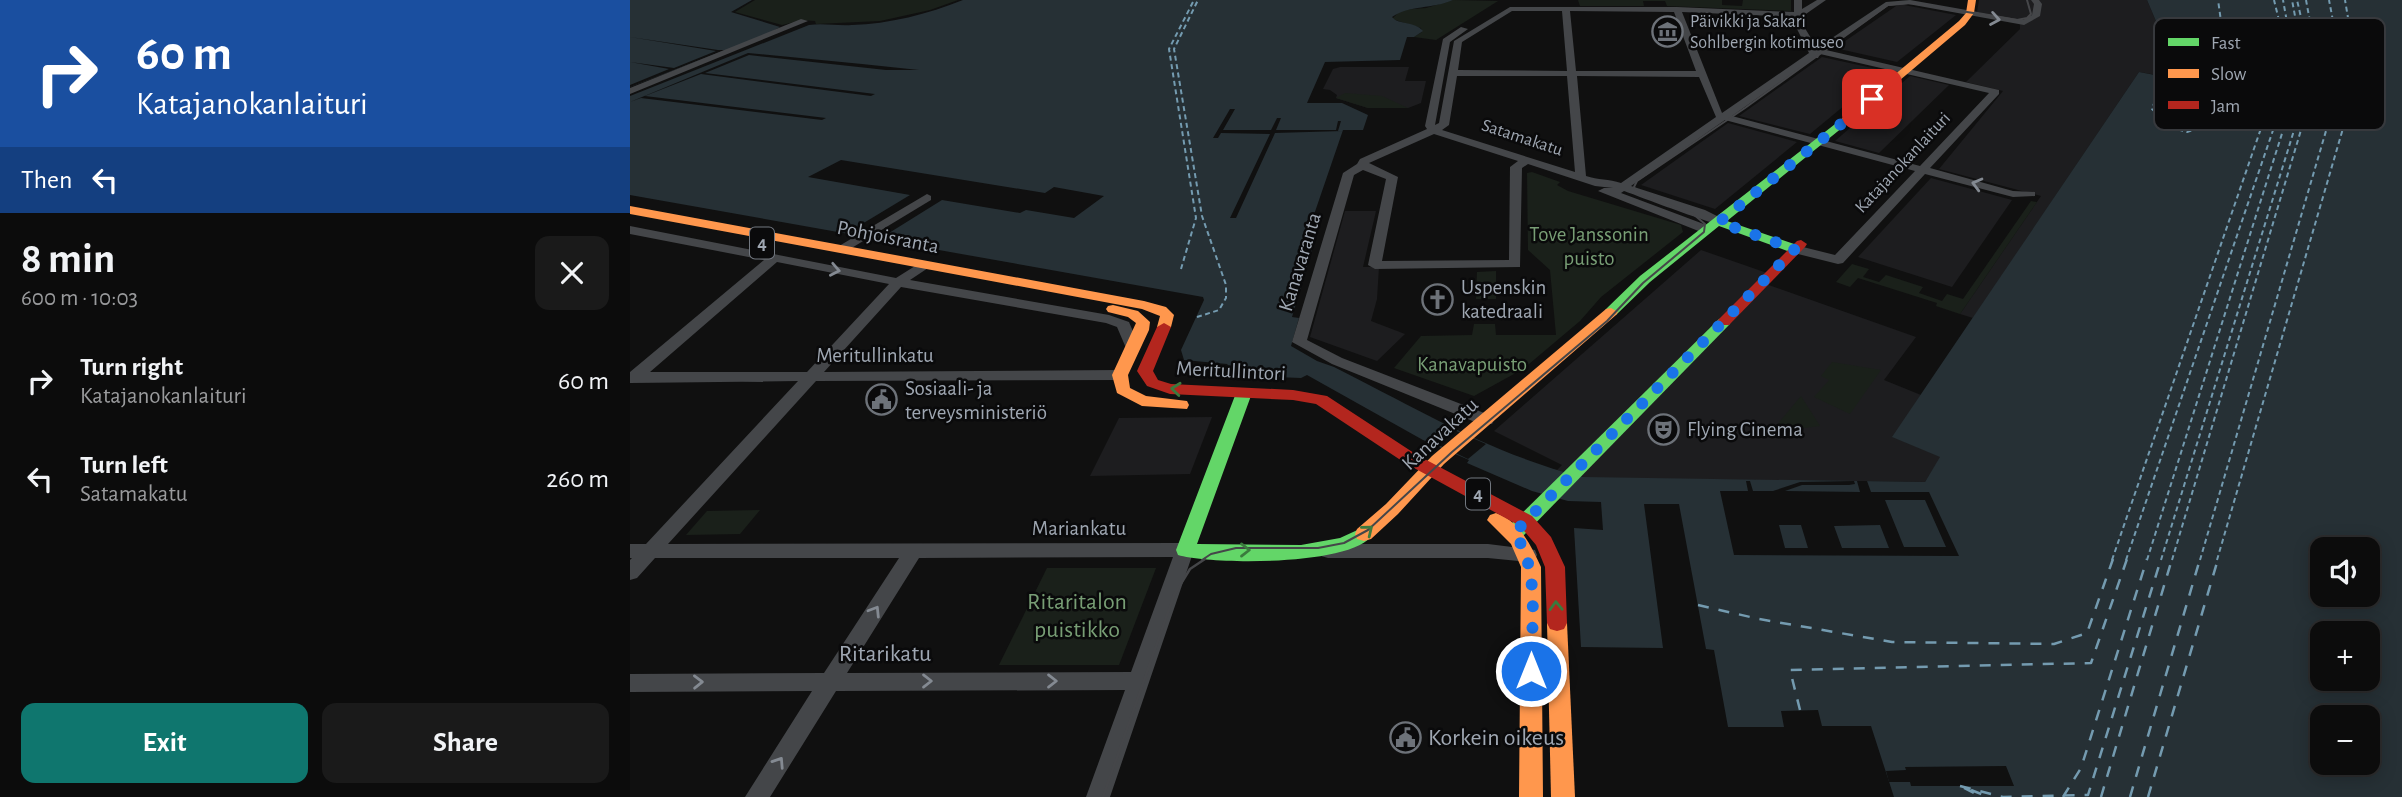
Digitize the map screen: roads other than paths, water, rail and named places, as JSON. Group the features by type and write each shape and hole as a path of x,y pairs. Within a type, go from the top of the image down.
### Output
{"main road":[{"name":"Kanavakatu","path":"1305,550 1336,546 1356,539 1449,450 1608,317 1640,283 1820,143 1906,70 1971,7"},
{"name":"Pohjoisranta","path":"630,211 840,249 918,268"},
{"name":"Pohjoisranta","path":"630,219 1133,308"},
{"name":"Satamakatu","path":"1712,226 1758,235 1801,248"},
{"path":"1520,527 1801,248"},
{"path":"1120,375 1143,322 1133,308"},
{"name":"Meritullintori","path":"1133,308 1161,310 1167,315 1166,323 1145,366 1146,375 1152,383 1170,389 1319,412 1361,432 1426,474 1520,527"},
{"name":"Meritullintori","path":"1120,375 1124,390 1142,401 1158,404 1241,400"},
{"path":"1185,550 1241,400"},
{"path":"1520,527 1531,567 1531,797"},
{"path":"1520,527 1537,532 1555,567 1563,797"},
{"name":"Mariankatu","path":"1185,550 1305,550"}],"street":[{"path":"1798,0 1799,24 1817,52 1906,70"},
{"path":"1509,5 1458,41 1444,125 1433,130 1431,123 1446,41 1509,5 1798,15 1822,0"},
{"path":"1618,191 1884,6 1899,2 1933,7 1971,7 2021,23 2029,22 2036,16 2038,9 2035,0"},
{"path":"1566,9 1581,178"},
{"path":"1677,9 1715,111 1727,117 1820,143 2013,194 2031,194"},
{"path":"630,91 795,27 804,21"},
{"name":"Katajanokanlaituri","path":"1801,248 1838,260 1996,92 1906,70"},
{"path":"1453,73 1573,77 1586,74 1688,74 1703,77"},
{"name":"Satamakatu","path":"1433,130 1599,184 1601,189 1618,191 1712,226"},
{"name":"Kanavaranta","path":"1433,130 1364,161 1362,166 1349,173 1299,342 1337,361 1486,419"},
{"path":"1362,166 1392,177 1375,265 1515,264 1516,167 1527,160"},
{"path":"840,249 927,198"},
{"name":"Pohjoisranta","path":"630,230 898,282 1109,319 1124,325 1126,336 1133,348"},
{"path":"632,378 774,258"},
{"path":"630,573 640,551 810,377 898,282 918,268"},
{"name":"Meritullinkatu","path":"632,378 1120,375"},
{"path":"1098,797 1185,550"},
{"name":"Mariankatu","path":"640,551 1185,550"},
{"name":"Mariankatu","path":"1305,550 1483,551 1528,555"},
{"path":"757,797 913,551"},
{"name":"Ritarikatu","path":"630,683 831,680 1139,681"}],"tram line":[{"path":"1800,0 1800,24 1817,51 1814,58"},
{"path":"1202,560 1211,554 1236,548 1318,548 1344,543 1368,530 1452,452 1607,321 1643,283 1704,232 1705,224 1693,214 1637,193 1634,187 1637,181 1745,108 1888,5 1911,3 2017,20 2027,18 2031,14 2027,0"},
{"path":"1103,797 1174,595 1190,569 1205,559"}],"place":[{"name":"Päivikki ja Sakari Sohlbergin kotimuseo","path":"1667,32"},
{"name":"Uspenskin katedraali","path":"1438,299"},
{"name":"Sosiaali- ja terveysministeriö","path":"882,400"},
{"name":"Flying Cinema","path":"1664,429"},
{"name":"Korkein oikeus","path":"1405,738"}],"park label":[{"name":"Tove Janssonin puisto","path":"1589,246"},
{"name":"Kanavapuisto","path":"1472,364"},
{"name":"Ritaritalon puistikko","path":"1077,616"}]}
